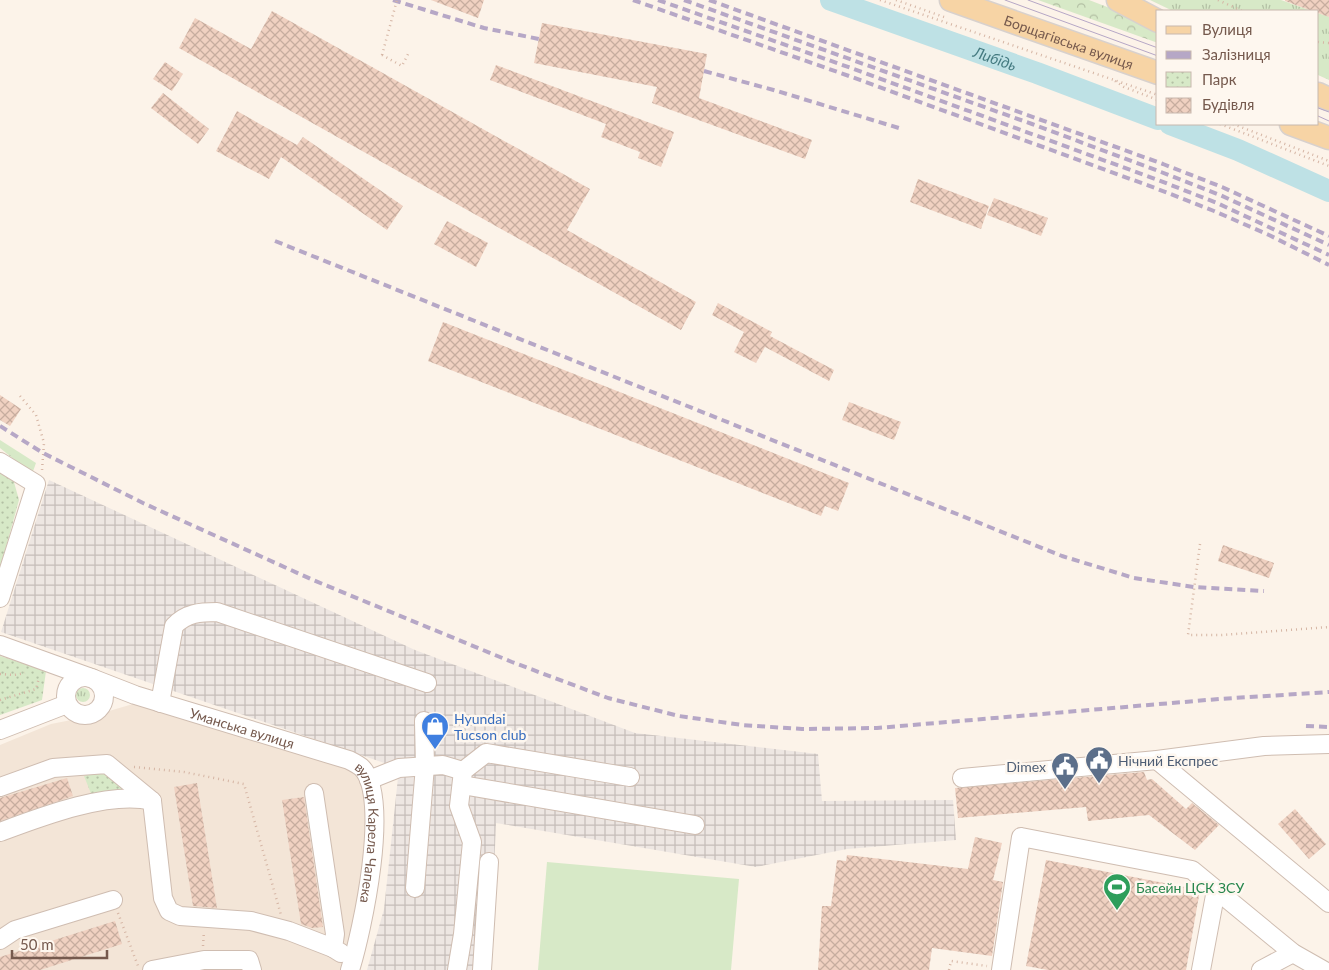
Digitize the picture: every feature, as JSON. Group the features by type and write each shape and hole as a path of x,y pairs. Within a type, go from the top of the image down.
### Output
{"main road":[{"path":"1118,0 1156,20"},
{"name":"Борщагівська вулиця","path":"951,10 1156,72"},
{"path":"1294,125 1329,138"}],"street":[{"path":"0,462 36,484 0,598"},
{"path":"160,703 174,626 182,618 202,612 217,612 427,683"},
{"name":"Уманська вулиця","path":"0,645 135,695 349,760"},
{"name":"Уманська вулиця","path":"38,659 54,670 61,680 66,700"},
{"path":"88,677 94,679 102,687 104,693 102,705 98,710 87,715 74,712 66,700 67,688 76,678 88,677"},
{"path":"102,705 135,695"},
{"path":"0,730 66,700"},
{"path":"415,888 425,766 424,720"},
{"path":"962,778 1157,760 1264,746 1329,744"},
{"path":"457,970 463,934 472,842 459,806 462,778 486,753 630,777"},
{"name":"вулиця Карела Чапека","path":"349,760 362,768 368,780 375,809 372,859 365,910 352,965"},
{"path":"1157,760 1329,904"},
{"path":"0,787 52,768 107,764 152,801 163,898 169,911 180,916 251,921 285,930 332,948 352,965"},
{"path":"368,780 399,768 443,765 462,778 695,825"},
{"path":"314,793 335,934 332,948"},
{"path":"0,832 84,804 134,798 152,801"},
{"path":"1001,969 1021,837 1192,870 1312,968"},
{"path":"482,970 489,862"},
{"path":"1201,970 1216,890"},
{"path":"0,940 15,930 113,900"},
{"path":"1261,970 1293,952"},
{"path":"152,970 204,960 215,965 249,960 252,970"}],"path":[{"path":"397,0 382,55 402,66 408,54"},
{"path":"880,0 1156,94"},
{"path":"896,0 951,10"},
{"path":"1218,0 1240,10"},
{"path":"1072,61 1100,70 1124,87 1156,99"},
{"path":"1223,125 1329,166"},
{"path":"1236,125 1329,161"},
{"path":"20,396 36,415 44,443 42,473 36,484"},
{"path":"1200,544 1188,635 1222,635 1329,627"},
{"path":"0,674 14,675 25,673"},
{"path":"0,700 36,690 40,678"},
{"path":"107,764 184,772 244,784 285,930"},
{"path":"113,900 139,970"},
{"path":"949,970 950,961 1001,969"}],"shaded area":[{"path":"49,480 415,650 635,733 818,754 822,801 953,800 956,840 847,849 756,867 496,823 490,970 367,970 384,909 399,768 1,632"},
{"path":"133,704 341,762 356,769 364,781 371,830 345,970 0,970 0,745 51,724 92,716"}],"green space":[{"path":"1038,0 1089,0 1115,10 1156,31 1156,42"},
{"path":"1150,0 1281,0 1309,10 1171,10"},
{"path":"1319,13 1329,17 1329,80 1319,75"},
{"path":"0,440 36,463 32,474 0,448"},
{"path":"0,468 12,475 19,500 0,569"},
{"path":"0,656 46,671 42,700 0,715"},
{"path":"80,688 86,688 90,695 86,702 80,702 76,698 76,692"},
{"path":"102,770 125,789 92,796 84,776"},
{"path":"547,862 739,879 731,970 538,970"}],"building":[{"path":"431,0 484,0 478,18"},
{"path":"1329,0 1329,17 1319,13 1319,10 1309,10 1285,1"},
{"path":"272,11 590,189 567,230 696,302 681,330 179,48 195,18 251,49"},
{"path":"542,23 707,54 699,98 812,140 805,159 652,103 657,87 534,63"},
{"path":"165,62 183,74 172,91 153,79"},
{"path":"496,65 674,132 661,167 638,158 640,152 601,137 606,124 490,80"},
{"path":"163,93 209,129 198,144 151,108"},
{"path":"237,111 297,145 303,137 403,206 387,230 281,157 269,179 216,151"},
{"path":"918,179 989,206 981,229 910,202"},
{"path":"994,198 1048,218 1041,236 987,215"},
{"path":"447,221 488,243 476,267 434,244"},
{"path":"718,303 772,332 770,336 834,370 829,381 765,347 756,363 734,352 744,332 712,315"},
{"path":"443,322 849,483 838,511 825,506 821,516 428,361"},
{"path":"0,395 21,409 10,426 0,420"},
{"path":"849,402 901,422 894,440 842,420"},
{"path":"1223,545 1274,563 1269,578 1218,561"},
{"path":"1144,772 1147,780 1152,779 1186,809 1192,803 1219,825 1195,850 1149,815 1088,821 1086,807 958,818 955,788"},
{"path":"67,778 73,796 0,821 0,798"},
{"path":"197,783 217,908 193,906 174,787"},
{"path":"304,797 323,927 312,928 301,924 282,800"},
{"path":"1295,809 1326,844 1309,859 1278,824"},
{"path":"975,837 1002,843 993,880 1003,882 992,956 932,948 929,970 818,970 822,906 831,906 837,860 846,861 847,855 968,869"},
{"name":"Басейн ЦСК ЗСУ","path":"1046,860 1200,890 1186,970 1048,970 1026,966"},
{"path":"115,921 122,944 40,970 0,970 0,957"}],"waterway":[{"name":"Либідь","path":"831,0 1037,73 1156,118"},
{"name":"Либідь","path":"1173,125 1238,150 1329,191"}],"tram line":[{"path":"1005,0 1156,55"},
{"path":"1028,0 1156,47"},
{"path":"1319,108 1329,112"},
{"path":"1319,116 1329,121"}],"railway":[{"path":"393,0 484,28 539,39"},
{"path":"633,0 849,76 1155,188 1269,235 1329,265"},
{"path":"658,0 1158,180 1217,203 1329,255"},
{"path":"684,0 1161,172 1220,195 1329,245"},
{"path":"709,0 1163,164 1222,187 1329,236"},
{"path":"704,71 902,129"},
{"path":"275,241 1062,556 1134,578 1194,587 1264,591"},
{"path":"0,426 43,453 143,503 313,580 512,662 608,698 679,716 742,725 802,729 877,728 1219,699 1329,692"},
{"path":"1306,726 1329,727"}],"place":[{"name":"Hyundai Tucson club","path":"435,750"},
{"name":"Нічний Експрес","path":"1099,784"},
{"name":"Dimex","path":"1065,790"},
{"name":"Басейн ЦСК ЗСУ","path":"1117,911"}]}
